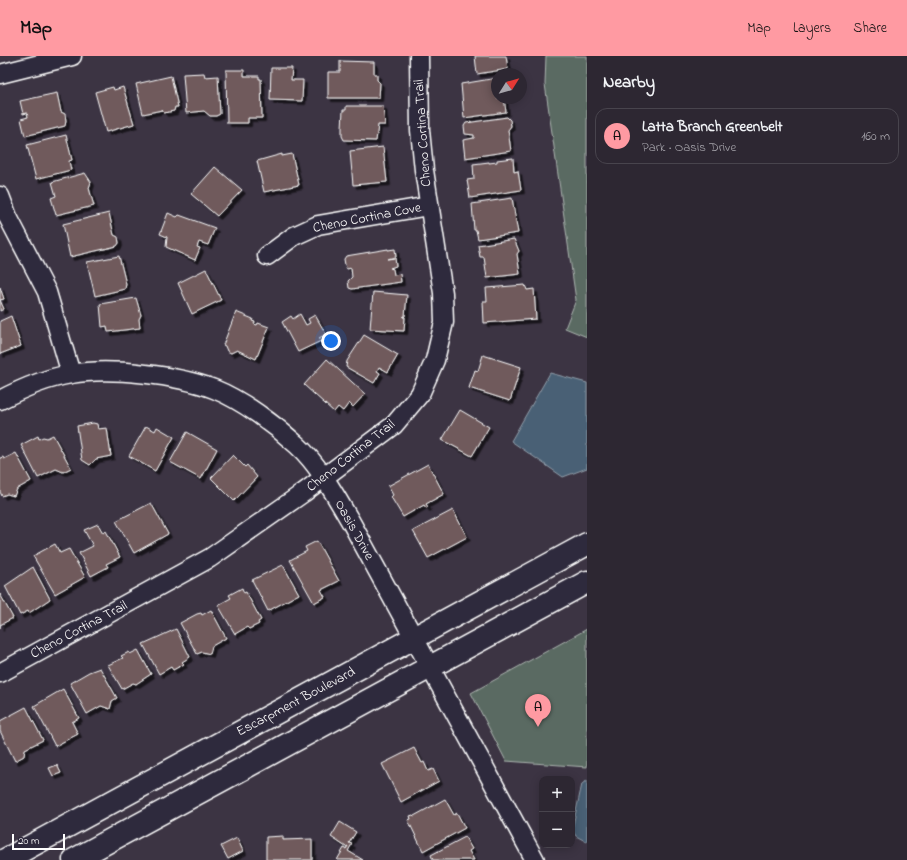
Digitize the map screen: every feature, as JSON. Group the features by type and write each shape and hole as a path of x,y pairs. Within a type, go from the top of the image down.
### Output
{"main road":[{"name":"Escarpment Boulevard","path":"5,860 587,544"},
{"path":"74,860 587,582"}],"street":[{"path":"0,74 72,56"},
{"name":"Cheno Cortina Trail","path":"0,673 203,562 291,502 394,424 420,394 436,360 444,322 443,293 428,206 420,130 419,56"},
{"path":"0,196 8,217 47,292 71,374"},
{"name":"Cheno Cortina Cove","path":"267,256 294,236 318,225 428,206"},
{"name":"Oasis Drive","path":"0,400 20,391 71,374 114,372 163,376 214,390 262,416 298,446 323,477 352,524 535,860"}],"green space":[{"path":"546,56 587,56 587,337 565,328 576,300 545,84"},
{"path":"587,629 587,767 506,761 471,693"}],"water":[{"path":"550,373 587,383 587,468 563,477 511,441"},
{"path":"587,780 587,842 575,834 575,816 582,784"}],"building":[{"path":"475,56 506,56 508,68 491,68 491,72 477,74"},
{"path":"340,61 374,62 374,74 377,74 377,80 380,83 379,98 328,98 328,72 340,72"},
{"path":"271,68 292,68 291,80 303,80 302,101 270,100"},
{"path":"226,70 244,70 244,76 259,76 259,79 261,79 262,118 248,118 248,123 227,123"},
{"path":"204,73 205,77 218,76 220,114 216,116 210,116 204,111 186,113 183,74"},
{"path":"171,76 178,107 175,107 174,111 164,113 162,110 143,114 136,84"},
{"path":"491,79 491,104 505,104 506,112 464,118 461,84"},
{"path":"113,87 114,90 123,87 134,124 106,132 95,92"},
{"path":"57,93 61,112 65,114 65,126 25,136 21,119 28,117 27,113 23,114 20,101"},
{"path":"346,106 383,106 385,125 378,125 376,141 344,140 342,136 343,110 346,110"},
{"path":"507,117 510,120 511,126 508,130 511,151 465,158 463,140 474,138 474,135 465,134 464,126 466,123"},
{"path":"66,135 72,160 69,161 71,170 36,179 27,145"},
{"path":"383,147 387,182 353,185 350,151"},
{"path":"282,154 282,156 292,154 299,185 264,192 257,161"},
{"path":"513,158 514,172 518,171 521,190 470,198 467,180 474,179 473,164 497,162 497,160"},
{"path":"215,167 242,190 217,216 191,194"},
{"path":"85,173 91,182 89,188 94,206 56,215 51,198 56,196 52,182"},
{"path":"512,198 518,233 478,239 476,230 474,230 472,204"},
{"path":"109,213 114,235 118,237 119,243 117,246 70,257 63,224"},
{"path":"168,213 177,217 179,215 215,228 208,245 199,242 197,247 200,248 195,260 166,247 167,237 160,234"},
{"path":"514,239 519,251 517,254 520,274 487,278 484,257 480,257 478,245"},
{"path":"395,249 396,257 387,259 395,258 396,266 390,268 393,269 394,275 400,274 401,282 352,289 349,288 348,281 352,277 351,268 347,269 345,265 344,259 346,256"},
{"path":"119,256 126,284 125,289 95,296 87,262"},
{"path":"206,269 221,300 192,314 178,283"},
{"path":"525,285 527,290 534,289 536,319 484,323 483,301 487,301 486,288"},
{"path":"0,287 4,299 0,300"},
{"path":"373,292 407,295 405,316 403,317 405,317 404,331 370,329"},
{"path":"136,298 141,315 139,319 140,328 108,332 107,326 102,327 100,304"},
{"path":"0,300 4,309 0,311"},
{"path":"236,312 253,319 252,321 255,322 254,324 257,325 258,323 269,327 256,359 237,350 231,353 227,351 223,345"},
{"path":"300,314 306,325 310,323 308,319 315,315 326,334 319,338 321,341 298,352 282,322 291,316 293,319"},
{"path":"11,316 21,346 0,354 0,321"},
{"path":"364,335 398,355 388,372 379,367 377,371 380,373 374,383 346,367 347,361"},
{"path":"483,355 521,367 510,401 469,388 475,370 478,371"},
{"path":"327,359 365,394 353,407 349,403 343,411 338,407 334,412 304,385"},
{"path":"460,410 489,427 472,456 442,440"},
{"path":"93,423 97,424 98,429 107,428 111,456 96,459 90,465 82,460 77,426"},
{"path":"146,426 155,431 157,427 174,437 155,471 129,456"},
{"path":"187,432 217,449 201,479 170,462"},
{"path":"53,435 71,468 63,472 56,469 38,478 21,445 38,436 39,439 43,437 47,438"},
{"path":"16,453 31,481 17,489 14,496 7,494 2,496 0,492 0,458 3,457 4,459"},
{"path":"233,455 245,467 247,465 257,477 234,501 211,478"},
{"path":"428,464 444,494 426,504 428,507 426,508 424,505 403,517 391,497 393,495 388,486"},
{"path":"151,503 168,534 134,553 116,521"},
{"path":"453,510 467,537 428,558 413,531"},
{"path":"98,524 103,533 106,531 120,557 106,564 108,567 91,576 79,553 93,546 84,530"},
{"path":"317,541 339,581 321,590 325,597 314,603 290,560 307,551 305,547"},
{"path":"55,544 60,553 69,549 85,577 55,594 33,556"},
{"path":"283,565 299,594 268,611 252,580"},
{"path":"33,567 50,599 29,613 28,611 20,615 5,586"},
{"path":"242,588 244,593 246,592 261,620 258,622 259,624 249,629 247,627 235,634 218,605 231,598 229,595"},
{"path":"0,594 13,618 0,625"},
{"path":"211,610 226,638 212,646 210,654 202,652 197,654 180,623 197,614 201,613 202,615"},
{"path":"176,629 190,657 182,662 184,664 173,670 171,667 159,674 143,644"},
{"path":"138,650 151,674 136,684 133,683 122,689 108,665 123,658 121,656 129,652 130,654"},
{"path":"100,668 117,698 112,701 110,709 101,706 87,714 70,683 89,672"},
{"path":"63,689 79,718 72,722 78,734 55,746 34,706"},
{"path":"26,707 43,740 25,749 24,756 15,761 0,731 0,721"},
{"path":"414,748 422,763 424,762 428,771 433,769 439,781 401,802 382,764"},
{"path":"57,765 61,773 53,776 49,768"},
{"path":"445,799 454,815 457,813 465,828 423,851 408,820 411,819 410,816 414,816"},
{"path":"340,822 356,832 349,843 352,844 348,851 363,860 337,860 344,848 346,849 348,846 346,847 331,837"},
{"path":"283,836 283,840 312,839 312,860 266,860 266,837"},
{"path":"465,837 472,849 469,851 474,860 433,860 431,855"},
{"path":"237,838 243,851 228,859 221,846"}],"place":[{"name":"Latta Branch Greenbelt","path":"538,727"}]}
